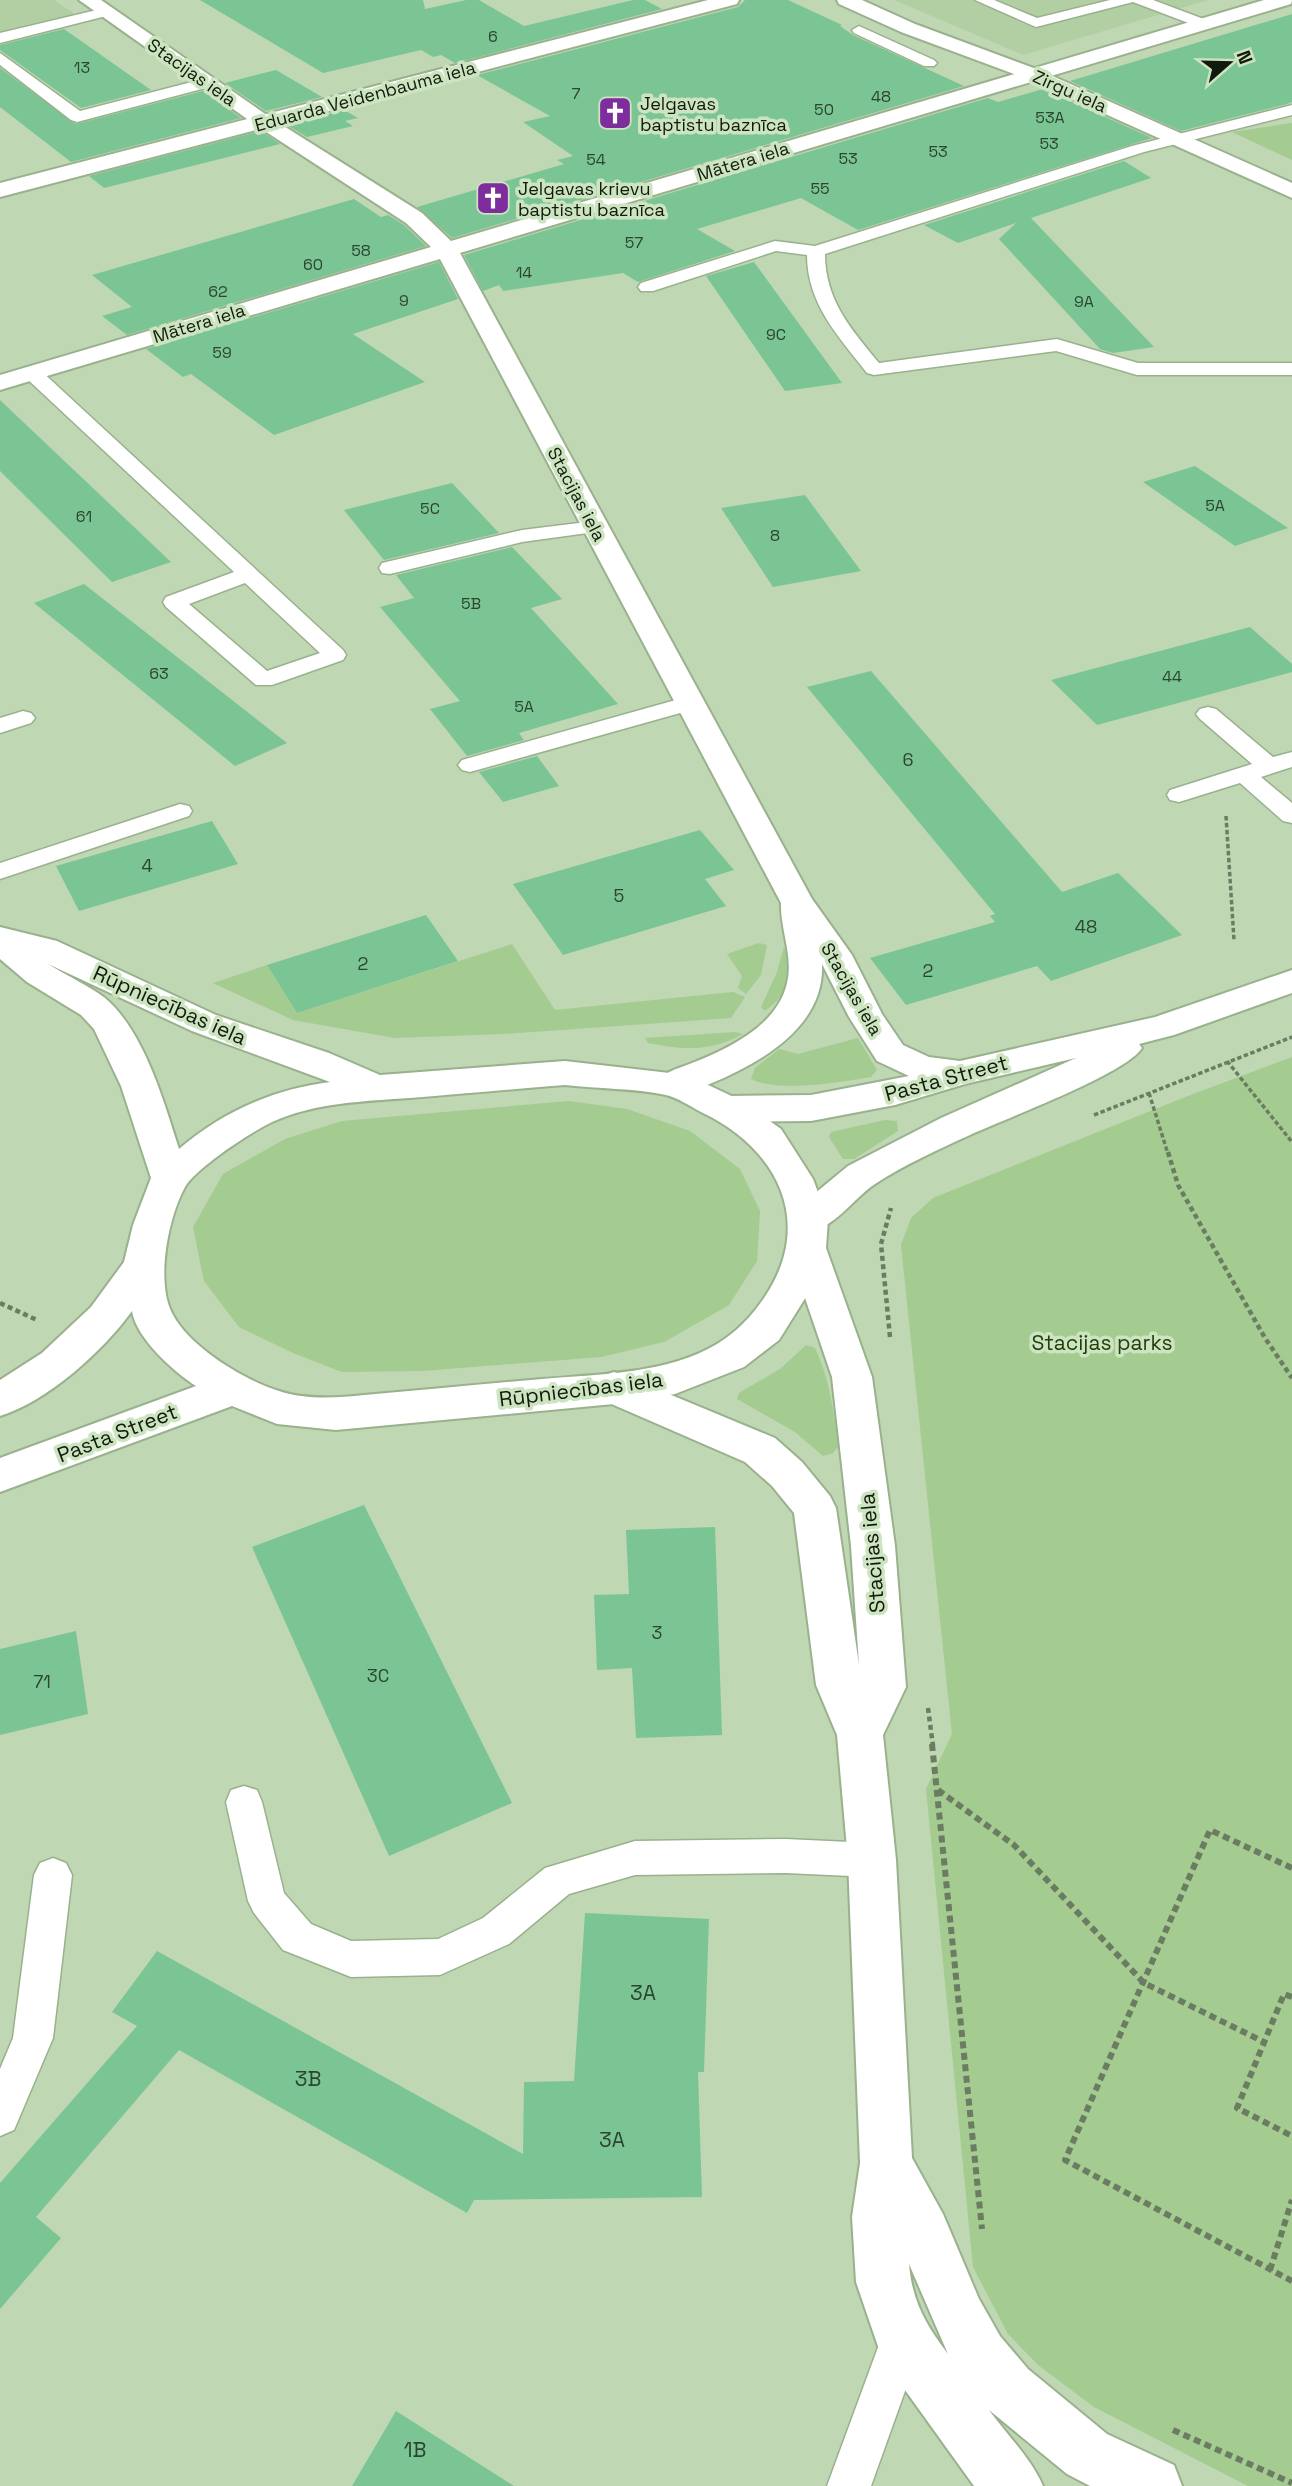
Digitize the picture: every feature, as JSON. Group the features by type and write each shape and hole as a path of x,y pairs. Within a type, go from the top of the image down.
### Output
{"street":[{"name":"Stacijas iela","path":"88,0 264,122 414,218 446,249 797,902 835,955 866,1017 890,1053 922,1068 960,1073"},
{"name":"Eduarda Veidenbauma iela","path":"0,190 730,0"},
{"name":"Zirgu iela","path":"846,0 908,28 1032,74 1292,191"},
{"name":"Mātera iela","path":"0,383 1284,0"},
{"path":"674,1084 736,1060 774,1033 790,1014 805,979 797,902"},
{"name":"Rūpniecības iela","path":"1,939 45,949 214,1027 316,1062 377,1088"},
{"name":"Rūpniecības iela","path":"1,939 24,966 95,1009 113,1034 130,1060 170,1178"},
{"name":"Pasta Street","path":"727,1109 811,1108 895,1093 960,1073 1162,1027 1292,981"},
{"name":"Pasta Street","path":"808,1233 861,1175 954,1127 1074,1076 1162,1027"},
{"name":"Rūpniecības iela","path":"565,1073 674,1084 727,1109 768,1138 794,1179 808,1233 794,1284 765,1329 730,1356 675,1378 614,1388 337,1414 277,1408 233,1390 191,1363 153,1319 143,1265 152,1225 170,1178 210,1143 259,1113 310,1097 377,1088 565,1073"},
{"name":"Stacijas iela","path":"808,1233 852,1377 873,1546 883,1687 860,1735"},
{"path":"0,1400 56,1364 105,1318 143,1265"},
{"path":"614,1388 760,1450 787,1474 815,1508 839,1685 860,1735 872,1860 886,2163 879,2217 883,2282 902,2338 997,2469 1014,2486"},
{"name":"Pasta Street","path":"0,1475 233,1390"},
{"path":"886,2163 924,2233 959,2319 980,2356 1008,2389 1087,2454 1153,2486"}],"lane":[{"path":"982,0 1036,23 1128,0"},
{"path":"1057,0 1082,10"},
{"path":"1139,0 1204,24"},
{"path":"0,38 105,12"},
{"path":"873,36 908,28"},
{"path":"859,30 929,63"},
{"path":"0,58 77,117 207,83"},
{"path":"0,75 17,71"},
{"path":"647,286 775,246 816,251 1139,149 1292,110"},
{"path":"816,251 814,271 821,298 874,369 1057,345 1137,369 1292,369"},
{"path":"32,373 249,574 306,628 335,654 264,680 174,602 249,574"},
{"path":"390,568 522,536 595,527"},
{"path":"470,765 690,703"},
{"path":"1208,714 1281,762"},
{"path":"0,726 23,718"},
{"path":"1179,795 1281,762"},
{"path":"1234,777 1292,816"},
{"path":"0,871 180,811"},
{"path":"244,1802 267,1901 297,1937 351,1959 439,1957 496,1931 558,1880 635,1858 786,1857 872,1860"},
{"path":"0,2116 33,2039 53,1875"},
{"path":"849,2486 902,2338"}],"path":[{"path":"1234,777 1234,940"},
{"path":"1085,1118 1292,1037"},
{"path":"1227,1061 1292,1142"},
{"path":"1149,1093 1178,1185 1258,1327 1292,1378"},
{"path":"890,1339 881,1244 892,1205"},
{"path":"0,1303 41,1322"},
{"path":"927,1700 939,1790 985,2243"},
{"path":"939,1790 1014,1845 1144,1983 1264,2042"},
{"path":"1292,1868 1210,1830 1065,2160 1292,2281"},
{"path":"1292,1997 1284,1994 1237,2108 1292,2136"},
{"path":"1270,2270 1292,2200"},
{"path":"1165,2427 1292,2483"}],"shaded area":[{"path":"0,0 54,0 76,15 0,33"},
{"path":"894,0 1208,0 1023,55"}],"green space":[{"path":"1292,123 1292,160 1232,132"},
{"path":"759,943 767,945 761,975 746,994 738,988 742,976 727,954"},
{"path":"512,944 555,1010 733,992 745,997 731,1018 503,1034 395,1038 293,1020 213,983 267,965 297,1013"},
{"path":"784,947 790,966 788,982 780,997 765,1011 761,1007 777,972"},
{"path":"736,1032 743,1034 719,1044 697,1048 648,1043 645,1038"},
{"path":"858,1038 877,1070 871,1077 793,1086 751,1079 755,1068 779,1049 798,1054"},
{"name":"Stacijas parks","path":"1292,1057 1292,2486 1248,2486 1094,2407 1038,2365 1008,2334 973,2267 926,1789 952,1734 901,1245 911,1218 933,1198"},
{"path":"569,1101 627,1109 690,1131 740,1169 760,1211 757,1261 729,1305 664,1342 601,1357 422,1371 342,1372 293,1353 239,1327 204,1281 193,1227 223,1174 285,1139 342,1121"},
{"path":"885,1120 897,1121 898,1131 854,1159 843,1159 829,1137 831,1132"},
{"path":"806,1345 815,1348 828,1384 833,1409 838,1447 833,1453 823,1456 795,1432 737,1399 739,1393 780,1369"}],"building":[{"path":"200,0 423,0 425,9 466,0 479,0 524,26 633,0 645,0 662,9 455,63 441,55 433,57 421,50 323,73"},
{"path":"745,0 788,0 842,25 840,26 853,35 964,86 452,238 417,207 564,164 557,160 573,156 523,122 550,116 477,75 738,7"},
{"path":"1292,14 1292,102 1287,104 1181,131 1070,81"},
{"path":"64,29 151,90 81,108 0,50 0,45"},
{"path":"0,68 76,124 203,91 241,118 71,162 0,107"},
{"path":"276,70 322,97 266,111 225,83"},
{"path":"1043,89 1152,138 858,230 801,198 697,229 735,251 638,282 623,273 503,291 499,285 483,291 464,255 988,98 998,102"},
{"path":"344,110 358,118 345,121 353,126 307,137 287,125"},
{"path":"261,131 280,144 104,188 89,176"},
{"path":"1124,161 1151,178 1031,218 1154,347 1113,353 1100,349 999,239 1016,223 958,243 924,225"},
{"path":"354,199 381,217 388,215 404,225 426,246 127,335 102,316 132,307 92,275"},
{"path":"439,262 458,299 353,334 425,382 274,435 191,374 183,377 146,349"},
{"path":"754,262 842,383 785,391 706,276"},
{"path":"0,400 171,562 112,582 0,471"},
{"path":"1195,466 1288,528 1235,546 1143,482"},
{"path":"452,483 499,533 384,560 344,510"},
{"path":"805,495 861,571 773,587 721,508"},
{"path":"512,547 562,599 531,608 618,704 519,733 524,740 467,756 430,709 460,701 380,607 414,598 396,575"},
{"path":"84,584 287,743 235,766 34,603"},
{"path":"1250,627 1292,664 1292,672 1097,725 1051,680"},
{"path":"871,671 1062,892 1118,873 1182,935 1051,981 1037,966 906,1005 870,958 995,922 990,916 995,914 807,687"},
{"path":"537,756 559,786 503,802 479,772"},
{"path":"212,821 238,864 79,911 56,866"},
{"path":"700,830 734,870 705,879 726,906 563,955 513,884"},
{"path":"426,915 458,961 297,1013 267,965"},
{"path":"364,1505 512,1803 389,1856 252,1547"},
{"path":"715,1527 722,1735 636,1738 632,1668 597,1670 594,1595 629,1594 626,1530"},
{"path":"76,1631 88,1714 0,1735 0,1649"},
{"path":"585,1913 709,1919 704,2072 698,2072 702,2197 474,2200 467,2213 179,2050 36,2217 61,2238 0,2309 0,2183 137,2026 112,2012 157,1951 523,2154 524,2082 574,2081"},
{"path":"396,2411 514,2486 352,2486"}],"place":[{"name":"Jelgavas baptistu baznīca","path":"615,113"},
{"name":"Jelgavas krievu baptistu baznīca","path":"493,198"}]}
